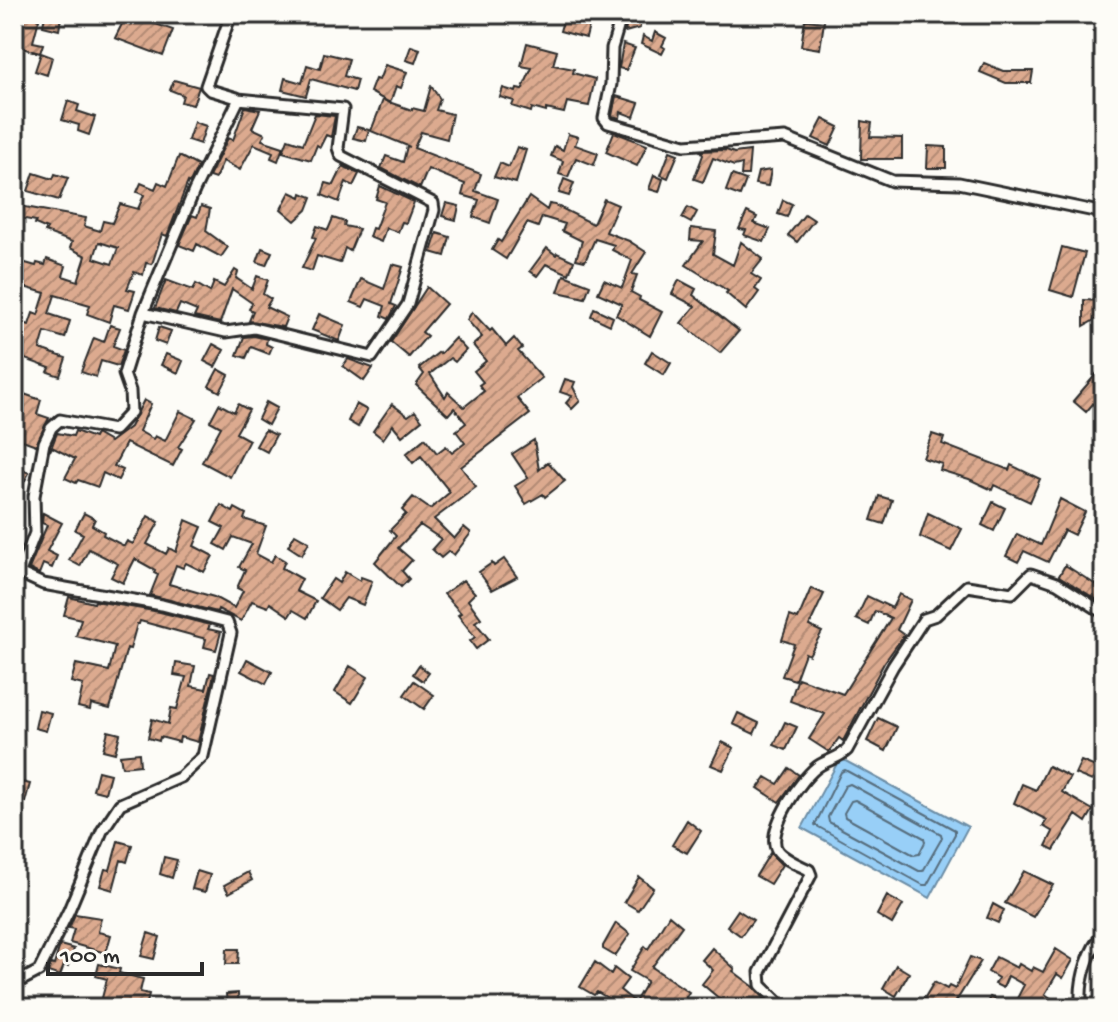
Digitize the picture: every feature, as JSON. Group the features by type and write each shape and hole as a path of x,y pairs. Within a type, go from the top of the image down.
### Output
{"street":[{"path":"143,313 226,332 254,328 372,357 408,304 434,210 433,203 341,156 338,148 343,109 238,99 206,86 231,14"},
{"path":"622,14 612,48 611,84 604,118 608,123 685,145 785,138 892,181 959,183 1104,213"},
{"path":"14,979 20,981 39,971 102,831 120,804 181,777 203,756 231,633 227,622 162,605 43,584 17,572 35,533 33,504 37,470 51,428 60,420 114,430 131,412 130,391 124,374 143,313 194,191 238,99"},
{"path":"784,1008 761,985 760,972 811,875 809,870 778,852 774,842 776,828 786,806 807,776 819,765 839,758 847,750 893,666 924,619 936,615 967,586 1012,593 1031,574 1057,583 1104,613"},
{"path":"1090,1008 1081,1000 1085,968 1104,933"}],"water":[{"path":"840,758 968,827 930,898 802,828"}],"building":[{"path":"20,14 39,19 33,42 43,44 40,53 14,46 14,28 18,29"},
{"path":"127,14 173,30 163,56 115,38"},
{"path":"565,14 592,14 586,38 560,31"},
{"path":"629,14 630,21 640,17 640,28 625,32"},
{"path":"45,15 61,19 59,30 43,26"},
{"path":"805,20 824,22 820,49 801,46"},
{"path":"655,32 666,38 662,54 641,44 643,36 652,41"},
{"path":"527,43 557,51 553,65 574,69 573,73 595,79 589,106 567,102 564,113 532,108 531,112 512,106 514,101 500,97 503,88 516,92 517,89 522,90 532,68 521,66"},
{"path":"623,44 635,48 626,70 619,68"},
{"path":"411,46 420,49 415,63 406,60"},
{"path":"41,53 52,57 47,75 35,71"},
{"path":"324,53 349,59 344,76 357,80 354,91 311,79 306,96 282,90 285,78 302,83 307,65 320,69"},
{"path":"984,63 1003,71 1033,71 1031,83 1006,83 980,72"},
{"path":"385,65 407,72 401,88 396,86 390,103 370,92"},
{"path":"174,80 199,87 193,105 181,102 183,95 170,90"},
{"path":"431,86 440,99 436,110 452,114 447,139 421,132 414,148 481,174 475,191 498,199 490,223 473,217 479,200 462,195 465,184 428,169 420,188 381,168 386,156 403,162 407,146 410,147 371,131 383,100 424,111"},
{"path":"616,96 639,103 634,117 621,112 620,118 612,116"},
{"path":"68,101 79,105 77,111 95,117 89,135 78,131 79,125 62,120"},
{"path":"245,107 260,110 252,128 265,134 262,140 283,147 278,161 271,158 273,152 254,144 240,170 223,161 215,179 209,177 228,138 233,140"},
{"path":"315,114 335,116 331,137 326,135 320,147 317,145 311,160 283,152 288,139 303,144"},
{"path":"823,119 839,127 830,146 813,138"},
{"path":"862,121 872,123 870,137 902,138 902,159 861,159"},
{"path":"194,122 206,126 200,144 188,140"},
{"path":"357,127 369,130 366,141 353,138"},
{"path":"614,132 647,145 637,166 606,152"},
{"path":"568,134 578,137 575,145 598,153 594,165 576,158 568,177 559,174 563,161 551,156 555,146 563,150"},
{"path":"928,146 946,147 946,168 927,168"},
{"path":"517,147 526,150 516,183 494,177 500,163 509,167"},
{"path":"726,150 734,153 750,151 748,175 741,175 742,164 734,166 713,158 703,182 694,179 703,155 700,151"},
{"path":"670,151 678,154 668,178 661,175"},
{"path":"179,156 198,166 188,182 167,236 162,234 152,264 146,263 143,275 134,272 127,289 135,291 129,309 114,305 109,322 87,314 90,305 55,295 49,314 70,321 65,338 45,332 40,349 66,358 60,376 48,372 50,368 14,355 24,323 29,325 33,313 38,315 45,293 24,287 21,297 14,295 14,275 17,276 22,262 45,265 47,259 66,266 63,276 78,281 86,256 70,248 72,242 45,232 47,229 35,224 36,221 14,217 14,205 86,218 84,226 100,231 103,221 112,223 120,204 138,209 144,195 137,192 141,183 155,189 158,182 167,186","holes":["99,242 118,248 112,264 94,258"]},
{"path":"343,166 359,174 353,186 346,182 339,202 322,195 326,183 334,185"},
{"path":"771,170 768,186 755,184 758,172"},
{"path":"34,173 53,179 55,174 68,178 59,200 28,191"},
{"path":"654,175 663,179 659,192 649,189"},
{"path":"732,175 746,180 740,196 726,191"},
{"path":"564,179 574,183 569,196 559,193"},
{"path":"380,186 414,202 406,223 402,222 398,232 386,228 381,242 369,237 385,202 376,199"},
{"path":"290,192 301,197 302,193 312,197 307,210 295,221 281,209"},
{"path":"529,197 547,210 549,204 555,205 593,224 604,199 618,205 606,232 646,252 632,274 637,275 631,292 662,312 650,336 616,315 622,304 598,293 604,280 622,288 632,260 612,250 614,245 595,239 585,261 576,259 582,241 562,231 565,224 542,217 538,227 527,223 506,259 492,250 498,240 501,242"},
{"path":"783,200 792,204 787,217 778,214"},
{"path":"446,203 459,206 456,220 442,216"},
{"path":"201,206 210,209 206,231 228,247 221,257 197,244 194,251 179,245 192,215 197,217"},
{"path":"688,207 697,212 691,223 682,218"},
{"path":"747,212 757,217 754,223 770,229 764,242 744,235 746,230 739,229"},
{"path":"805,214 814,220 797,242 788,235"},
{"path":"333,218 345,222 344,226 359,229 350,251 345,248 340,263 317,256 312,271 302,268 316,238 313,237 317,226 328,230"},
{"path":"691,228 716,231 713,254 733,265 741,242 763,259 751,274 761,280 755,289 759,292 746,310 726,293 728,291 686,265 703,241 690,240"},
{"path":"437,233 450,237 445,256 431,252"},
{"path":"1062,247 1085,253 1073,297 1050,290"},
{"path":"262,248 272,252 266,265 257,262"},
{"path":"547,248 556,255 574,261 569,274 546,264 537,276 530,271"},
{"path":"392,264 403,267 391,304 396,306 389,319 382,316 385,306 367,299 363,307 351,302 361,279 384,289"},
{"path":"235,270 238,272 236,278 252,289 257,276 268,280 263,294 271,299 266,307 287,317 283,327 249,321 252,303 232,289 220,323 194,317 197,311 180,304 176,313 155,308 166,280 193,290 196,284 210,292 214,282 224,287"},
{"path":"564,275 590,285 585,298 558,292"},
{"path":"679,280 696,289 693,295 739,331 720,353 681,323 695,306 672,294"},
{"path":"427,287 446,304 422,332 427,336 409,357 391,342"},
{"path":"1084,300 1102,301 1103,315 1084,326"},
{"path":"594,308 613,317 610,325 591,316"},
{"path":"472,312 506,346 514,338 522,348 518,351 542,378 517,398 530,414 461,467 476,487 434,519 454,539 464,527 471,533 454,555 449,551 441,558 432,549 441,539 420,525 398,548 412,560 402,571 409,579 401,587 375,562 396,536 390,530 406,514 402,510 413,497 430,509 450,492 421,456 413,463 406,454 425,438 437,453 446,446 452,453 465,443 456,431 466,423 454,408 448,415 416,385 424,374 419,368 440,354 455,338 466,350 455,362 450,358 430,374 445,397 448,392 464,407 484,391 479,385 483,382 474,371 486,361 473,345 482,337 467,320"},
{"path":"319,314 345,325 339,341 312,330"},
{"path":"110,325 120,328 113,346 124,350 118,366 101,361 96,377 81,372 94,338 104,342"},
{"path":"159,327 171,331 166,345 155,341"},
{"path":"244,337 267,339 266,344 272,347 269,354 251,347 246,358 237,355"},
{"path":"213,344 224,350 215,367 204,361"},
{"path":"652,351 671,363 664,375 645,363"},
{"path":"166,354 183,361 178,373 161,365"},
{"path":"348,359 373,368 364,381 343,366"},
{"path":"1104,365 1104,391 1086,412 1073,401"},
{"path":"218,369 229,375 220,392 209,386"},
{"path":"565,379 575,382 573,387 580,401 572,409 566,403 572,396 560,392"},
{"path":"24,394 41,400 37,414 49,418 36,445 14,437 14,418"},
{"path":"144,400 151,404 139,431 153,439 155,436 165,441 180,411 196,419 178,447 182,449 173,466 126,443 114,466 123,470 118,480 103,473 98,487 65,478 75,459 52,447 50,451 57,433 73,436 75,431 94,438 96,434 110,442 130,427"},
{"path":"266,402 277,408 268,425 258,419"},
{"path":"219,404 234,412 238,404 249,410 236,433 249,440 230,477 202,462 221,427 210,421"},
{"path":"356,404 367,410 358,427 348,421"},
{"path":"392,404 408,416 415,411 422,420 402,436 393,425 383,439 373,431"},
{"path":"265,430 276,435 267,452 256,446"},
{"path":"932,434 944,438 942,444 1009,470 1011,465 1040,479 1030,502 994,485 992,490 940,470 942,464 923,458"},
{"path":"534,440 539,470 548,462 565,481 545,497 543,494 526,504 515,486 528,478 512,454"},
{"path":"14,466 29,473 14,501"},
{"path":"879,496 892,500 884,524 871,520"},
{"path":"1060,499 1085,512 1074,535 1064,530 1048,562 1024,551 1018,562 1006,556 1017,534 1041,545"},
{"path":"993,502 1005,508 994,531 982,525"},
{"path":"221,505 233,512 235,508 246,514 244,519 266,526 256,554 271,562 275,555 285,561 282,568 302,579 296,591 316,601 307,618 293,610 289,616 270,603 268,607 252,601 241,621 218,609 217,612 150,595 158,575 135,559 123,583 111,577 118,564 89,549 80,566 69,560 83,534 75,530 84,513 95,519 92,525 104,532 103,535 124,546 127,541 133,544 148,516 159,522 147,544 166,554 169,548 176,552 186,520 202,527 194,546 213,556 204,572 186,563 183,568 176,565 169,584 214,597 234,608 243,591 237,588 245,570 239,567 252,544 233,537 226,550 215,544 224,528 212,522"},
{"path":"43,513 62,523 47,551 57,556 52,568 43,564 39,574 29,569 47,525 42,523"},
{"path":"928,513 962,529 951,551 920,537"},
{"path":"295,534 309,542 302,555 288,546"},
{"path":"504,559 517,577 492,590 479,572"},
{"path":"1065,565 1104,590 1099,601 1059,576"},
{"path":"345,572 360,581 361,577 372,581 363,605 346,598 337,610 320,598 333,579 339,583"},
{"path":"463,580 475,593 468,600 481,618 475,622 489,639 476,649 470,641 475,637 458,615 461,613 444,594"},
{"path":"811,588 824,594 809,626 822,632 809,655 805,653 795,680 782,676 794,644 782,640 790,616 798,619"},
{"path":"899,594 911,600 897,630 904,635 884,663 843,741 839,738 829,752 809,739 825,714 790,701 798,678 843,694 891,618 875,611 869,625 856,619 867,596 892,608"},
{"path":"69,597 160,612 210,625 208,629 221,632 216,650 204,647 206,639 140,621 130,649 127,648 110,709 91,704 90,710 78,707 83,685 71,682 76,664 109,671 115,646 76,636 81,619 64,615"},
{"path":"247,659 272,672 266,684 241,671"},
{"path":"176,663 195,666 191,686 206,689 210,673 214,674 198,742 180,737 179,742 160,737 159,741 148,738 152,719 168,724 171,708 177,709 186,677 174,675"},
{"path":"419,665 429,673 423,681 413,674"},
{"path":"350,666 368,677 352,703 335,692"},
{"path":"414,681 434,695 424,709 404,695"},
{"path":"39,710 51,713 46,731 35,728"},
{"path":"738,713 759,723 754,734 733,724"},
{"path":"878,718 897,727 886,751 867,741"},
{"path":"785,722 797,727 786,750 774,745"},
{"path":"108,731 120,734 115,753 103,750"},
{"path":"722,742 734,748 723,770 711,765"},
{"path":"139,753 140,765 122,767 120,755"},
{"path":"1081,761 1098,768 1092,781 1075,774"},
{"path":"1048,766 1070,777 1062,792 1093,810 1086,822 1076,815 1054,850 1046,846 1053,832 1043,826 1047,820 1014,803 1022,784 1036,790"},
{"path":"789,768 799,775 779,802 758,788 766,777 778,784"},
{"path":"98,771 110,774 105,793 93,790"},
{"path":"18,781 30,784 25,802 14,799"},
{"path":"687,820 701,831 687,853 672,845"},
{"path":"118,841 132,845 127,862 121,860 113,890 100,886 105,869 110,870"},
{"path":"770,853 782,865 770,884 756,876"},
{"path":"164,857 177,860 172,878 160,874"},
{"path":"197,871 210,875 205,892 192,889"},
{"path":"1024,871 1053,885 1033,917 1005,903"},
{"path":"248,872 252,880 229,893 224,885"},
{"path":"639,877 653,888 638,910 624,902"},
{"path":"887,896 903,905 892,924 877,915"},
{"path":"993,904 1004,910 998,923 987,918"},
{"path":"738,910 753,920 741,936 727,926"},
{"path":"75,914 101,918 98,932 111,935 106,953 70,943 74,929 69,928"},
{"path":"669,915 682,926 652,967 689,992 680,1008 625,1008 597,992 594,995 580,987 595,962 611,974 614,968 628,979 620,990 635,1002 647,981 630,971"},
{"path":"616,923 630,934 615,956 603,946"},
{"path":"148,933 160,937 154,959 141,956"},
{"path":"60,945 74,949 68,966 64,965 60,976 48,972 51,964 54,965"},
{"path":"712,948 773,1008 717,1008 721,1000 702,984 713,970 702,960"},
{"path":"227,949 239,949 238,964 226,964"},
{"path":"1056,949 1073,960 1063,978 1057,974 1045,994 1065,1008 1012,1008 1024,985 1008,976 1003,988 995,984 998,978 988,972 996,957 1017,968 1019,964 1031,971 1033,967 1043,972"},
{"path":"970,957 981,961 952,1008 928,1008 921,1004 934,982 947,989 949,986 955,989"},
{"path":"99,964 143,979 140,992 149,994 146,1008 120,1006 102,998 107,979 96,976"},
{"path":"896,965 909,973 896,996 883,988"},
{"path":"238,993 239,1008 227,1008 226,994"},
{"path":"990,997 1010,1008 984,1008"}]}
